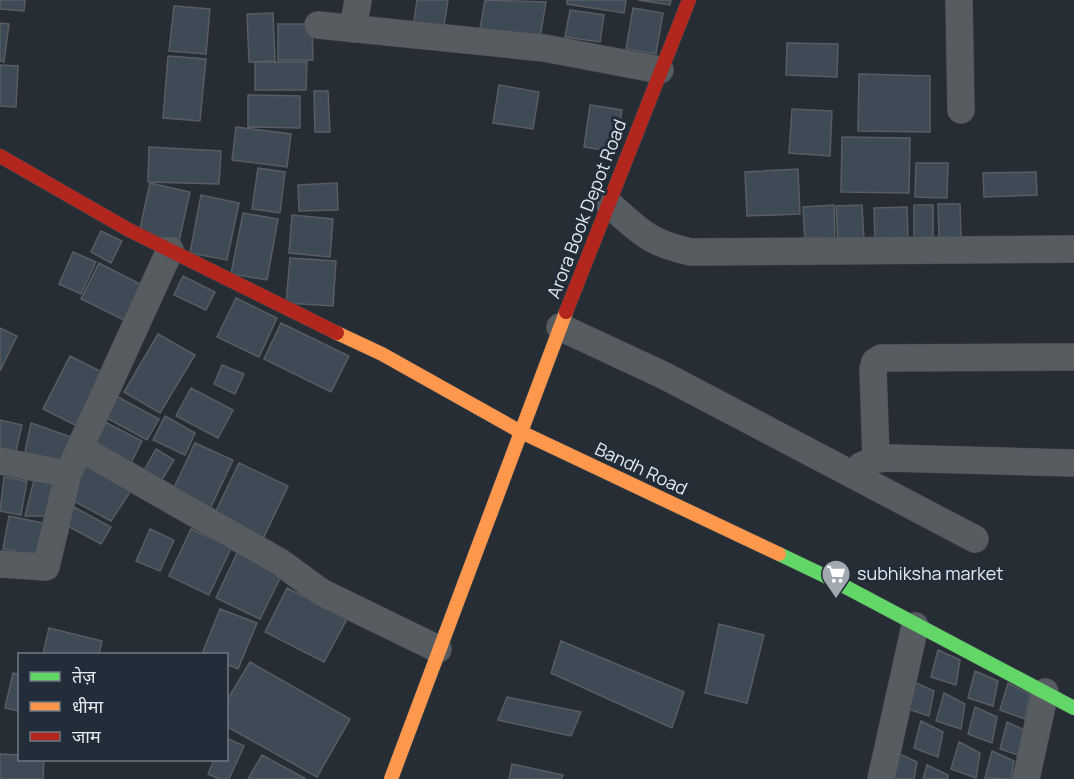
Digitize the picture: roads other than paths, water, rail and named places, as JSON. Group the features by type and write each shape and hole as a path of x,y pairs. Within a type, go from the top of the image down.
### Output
{"street":[{"path":"353,29 358,0"},
{"name":"Arora Book Depot Road","path":"521,432 688,0"},
{"path":"959,0 961,110"},
{"path":"318,25 544,48 660,70"},
{"name":"Bandh Road","path":"0,156 129,230 286,309 382,354 521,432 825,576 915,626 1074,708"},
{"path":"610,205 648,238 691,252 1074,249"},
{"path":"0,564 46,567 68,474 170,250"},
{"path":"561,327 665,376 975,539"},
{"path":"876,459 873,369 880,358 1074,357"},
{"path":"391,779 521,432"},
{"path":"80,448 280,562 321,592 438,649"},
{"path":"853,476 861,466 876,459 889,458 1074,463"},
{"path":"0,461 68,474"},
{"path":"881,779 915,626"},
{"path":"1026,779 1045,692"}],"place":[{"name":"subhiksha market","path":"836,600"}]}
